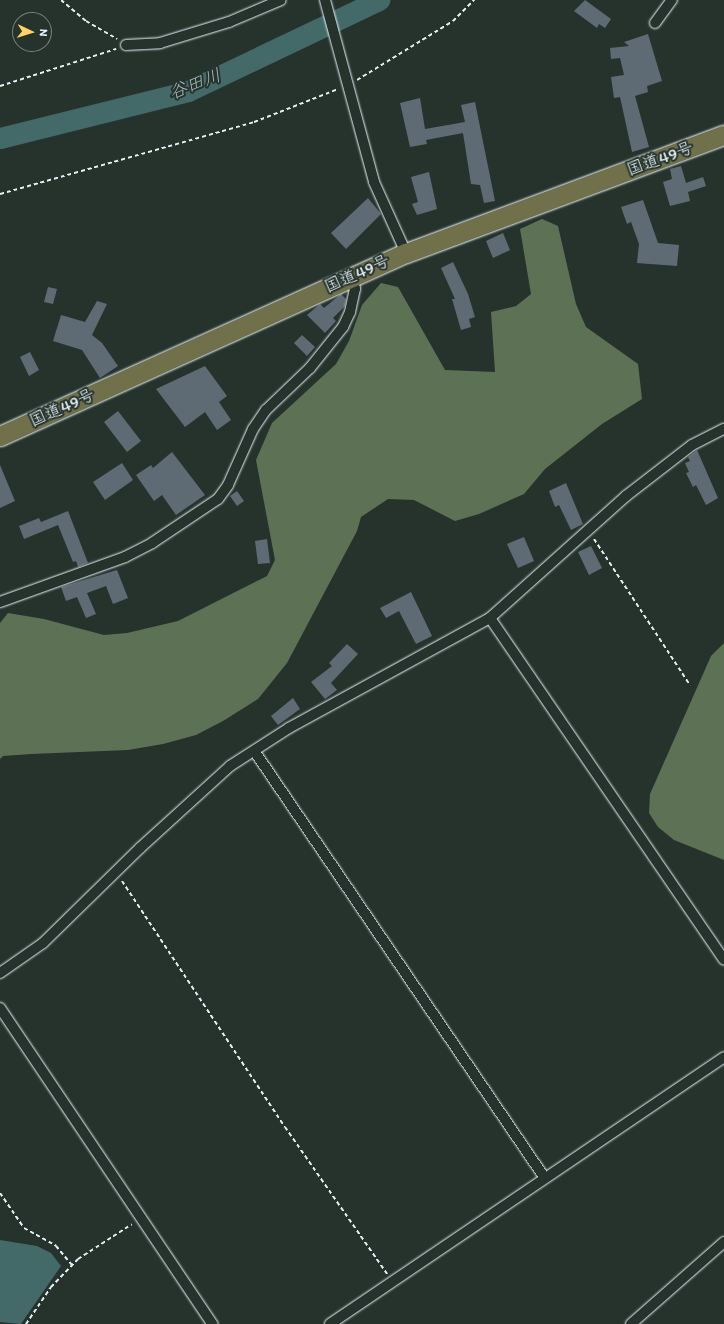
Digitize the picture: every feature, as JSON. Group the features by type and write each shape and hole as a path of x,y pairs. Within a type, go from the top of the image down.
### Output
{"highway":[{"name":"国道49号","path":"0,436 352,276 406,253 724,135"}],"street":[{"path":"126,45 160,43 229,22 281,0"},
{"path":"325,0 374,182 390,220 404,244 406,253"},
{"path":"655,23 672,0"},
{"path":"0,602 125,557 152,543 218,499 228,485 253,429 266,410 310,368 343,327 350,312 355,289 352,276"},
{"path":"0,973 43,943 116,872 230,766 255,752 289,728 490,618 539,577 626,496 692,445 724,429"},
{"path":"490,618 724,960"},
{"path":"255,752 544,1177"},
{"path":"0,1008 212,1324"},
{"path":"330,1324 391,1280 724,1057"},
{"path":"631,1324 724,1242"}],"path":[{"path":"61,0 86,21 126,45"},
{"path":"0,194 254,122 347,82 453,21 474,0"},
{"path":"0,86 126,45"},
{"path":"588,530 690,685"},
{"path":"116,872 285,1127 391,1280"},
{"path":"0,1193 24,1228 56,1246 72,1265"},
{"path":"26,1324 51,1287 72,1265 141,1218"}],"green space":[{"path":"542,219 558,226 576,304 586,327 638,364 642,399 602,424 545,469 524,494 479,514 455,521 414,500 388,499 361,517 357,531 287,663 258,699 223,721 196,735 163,744 128,750 31,754 3,756 0,759 0,623 8,613 44,619 104,635 127,633 178,621 267,576 275,560 256,460 272,423 336,364 349,341 362,305 381,283 398,287 445,370 495,372 491,312 516,306 531,294 520,229"},
{"path":"724,643 724,860 674,840 658,827 649,813 650,794 711,656"}],"water":[{"path":"0,1240 37,1246 51,1253 61,1266 21,1324 0,1322"}],"building":[{"path":"585,0 611,19 605,28 599,24 597,28 574,11"},
{"path":"648,34 662,81 647,86 648,92 635,96 649,147 632,152 620,97 614,98 611,77 624,75 620,58 611,59 610,48 629,46 624,42"},
{"path":"420,98 425,129 465,122 461,105 475,102 495,201 484,203 480,185 471,184 463,133 426,140 427,144 410,147 400,103"},
{"path":"681,166 686,183 703,177 706,186 688,192 690,201 670,206 663,182 672,179 670,169"},
{"path":"429,172 437,209 417,215 412,204 418,202 411,177"},
{"path":"368,198 381,214 346,249 331,233"},
{"path":"643,200 658,243 679,245 677,266 637,263 639,244 631,222 627,224 621,207"},
{"path":"503,233 510,250 493,258 486,241"},
{"path":"453,262 468,294 475,317 469,319 471,327 461,330 452,299 455,299 441,268"},
{"path":"48,287 57,289 53,304 44,302"},
{"path":"341,294 346,299 345,306 333,318 336,321 325,333 307,315 320,304 324,308"},
{"path":"97,301 107,304 92,335 102,343 118,366 100,378 82,350 53,341 61,315 85,322"},
{"path":"302,335 315,347 307,356 294,343"},
{"path":"30,352 39,370 29,376 20,357"},
{"path":"205,366 227,396 219,402 231,420 217,430 205,412 185,427 156,389"},
{"path":"118,411 141,441 127,452 104,422"},
{"path":"697,450 718,498 706,505 696,485 693,487 686,473 689,472 685,463 690,461 688,457"},
{"path":"172,452 205,495 176,515 162,495 154,501 136,475 151,465 153,468"},
{"path":"122,463 133,480 105,500 93,482"},
{"path":"0,465 15,501 0,508"},
{"path":"566,483 583,524 571,530 559,505 555,507 549,491"},
{"path":"237,491 244,501 237,506 230,496"},
{"path":"68,511 88,563 78,567 76,561 73,562 58,525 24,539 19,526 39,518 41,522"},
{"path":"524,537 534,561 518,568 507,544"},
{"path":"267,539 270,563 258,564 255,541"},
{"path":"591,546 602,568 589,575 578,552"},
{"path":"117,570 128,598 113,604 106,586 87,593 96,614 86,618 77,597 66,601 61,587"},
{"path":"411,592 432,636 416,644 399,611 386,618 380,608"},
{"path":"347,644 358,654 331,683 337,690 325,699 311,682 332,666 329,663"},
{"path":"293,698 300,709 278,725 271,716"}],"waterway":[{"name":"谷田川","path":"0,138 188,91 379,0"}]}
